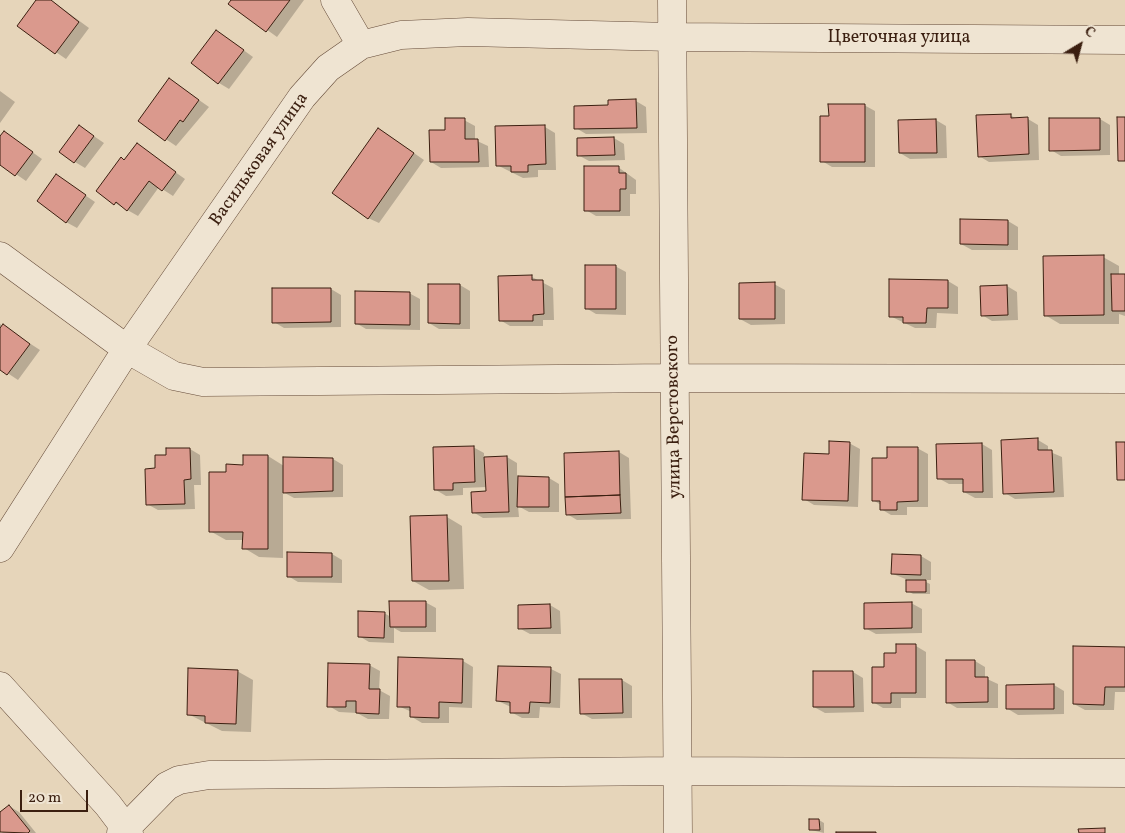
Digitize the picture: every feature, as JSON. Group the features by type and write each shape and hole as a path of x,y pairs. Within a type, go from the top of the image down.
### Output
{"street":[{"path":"335,0 361,45"},
{"name":"улица Верстовского","path":"672,0 678,833"},
{"name":"Васильковая улица","path":"0,548 127,350 302,97 328,68 361,45 401,35 468,32 672,37"},
{"name":"Цветочная улица","path":"672,37 1125,40"},
{"path":"0,256 127,350 174,376 203,382 674,378 1125,379"},
{"path":"0,686 108,804 125,831 167,786 179,780 209,775 678,771 1125,773"}],"building":[{"path":"36,0 51,0 79,22 55,54 17,26"},
{"path":"231,0 290,0 266,32 228,4"},
{"path":"216,30 244,50 218,84 191,63"},
{"path":"169,78 199,100 183,122 180,120 165,141 138,121"},
{"path":"636,99 637,128 574,129 574,106 608,105 608,100"},
{"path":"828,104 865,104 865,162 820,162 820,116 829,116"},
{"path":"1011,114 1011,118 1028,117 1029,154 978,157 976,115"},
{"path":"1117,117 1125,117 1125,161 1118,161"},
{"path":"445,118 465,118 465,139 478,139 479,162 430,162 429,130 445,130"},
{"path":"1049,118 1100,118 1100,150 1049,151"},
{"path":"936,119 937,153 899,153 898,120"},
{"path":"79,125 94,136 74,163 59,152"},
{"path":"545,125 546,164 528,165 528,172 511,172 511,166 496,166 495,126"},
{"path":"378,128 414,153 368,219 332,193"},
{"path":"4,131 33,152 15,176 0,165 0,136"},
{"path":"614,137 615,155 577,156 577,138"},
{"path":"137,143 176,172 162,191 149,181 127,211 116,202 114,205 96,191 121,157 124,160"},
{"path":"584,166 619,166 619,173 626,173 626,189 620,189 620,211 584,211"},
{"path":"56,174 86,195 66,223 37,201"},
{"path":"960,219 1008,220 1008,245 960,244"},
{"path":"1104,255 1104,315 1044,316 1043,256"},
{"path":"585,265 616,265 616,309 585,309"},
{"path":"1111,274 1125,274 1125,311 1112,311"},
{"path":"532,275 532,280 543,280 544,314 533,315 533,321 499,321 498,276"},
{"path":"889,279 948,280 948,308 927,308 926,323 903,323 903,317 889,317"},
{"path":"775,282 775,319 739,319 739,283"},
{"path":"428,284 460,284 460,324 428,323"},
{"path":"1007,285 1008,315 981,316 980,286"},
{"path":"272,288 331,288 331,322 272,323"},
{"path":"355,291 410,292 410,325 355,324"},
{"path":"3,324 30,344 7,375 0,370 0,328"},
{"path":"1038,438 1038,450 1052,450 1054,492 1003,494 1001,440"},
{"path":"829,441 850,442 848,501 802,500 804,453 829,454"},
{"path":"1116,442 1125,442 1125,480 1117,480"},
{"path":"982,443 983,492 963,492 963,479 937,479 936,444"},
{"path":"474,446 475,482 453,483 453,490 434,490 433,447"},
{"path":"887,447 918,447 918,501 897,502 897,510 880,510 880,501 872,501 872,458 887,458"},
{"path":"166,448 190,448 191,479 184,480 185,504 146,505 145,469 155,468 155,455 166,455"},
{"path":"619,451 620,495 565,497 564,453"},
{"path":"243,455 268,455 268,549 242,549 243,532 209,532 209,472 226,472 226,464 243,465"},
{"path":"507,456 509,512 472,513 471,492 486,491 484,457"},
{"path":"283,457 333,458 333,491 283,493"},
{"path":"518,476 549,477 549,507 517,507"},
{"path":"620,495 621,513 566,515 565,497"},
{"path":"447,515 449,581 412,581 410,516"},
{"path":"287,552 332,553 332,577 287,577"},
{"path":"892,554 921,555 921,575 891,574"},
{"path":"906,580 926,580 926,592 906,592"},
{"path":"389,601 426,601 426,627 390,627"},
{"path":"912,602 912,628 864,629 864,603"},
{"path":"550,604 551,628 518,629 518,605"},
{"path":"358,611 385,612 384,638 358,637"},
{"path":"896,644 916,644 916,693 891,693 891,703 872,703 872,667 884,667 884,653 896,653"},
{"path":"1073,646 1125,647 1125,687 1105,687 1104,705 1073,704"},
{"path":"398,657 463,659 462,703 439,702 439,718 410,717 410,707 397,707"},
{"path":"946,660 975,660 975,677 988,677 988,702 946,703"},
{"path":"328,663 370,664 369,689 380,689 379,714 356,713 356,701 346,701 346,707 327,707"},
{"path":"498,666 551,667 550,703 530,702 529,713 510,713 510,702 496,701"},
{"path":"188,668 238,670 236,724 205,723 205,716 187,715"},
{"path":"813,671 853,671 854,707 813,707"},
{"path":"579,679 622,679 623,713 580,714"},
{"path":"1054,684 1054,709 1006,709 1006,685"},
{"path":"9,805 30,831 28,833 0,832 0,812"},
{"path":"809,819 819,819 820,830 809,830"},
{"path":"1105,828 1105,833 1079,833 1078,829"},
{"path":"876,832 876,833 836,833"}]}
